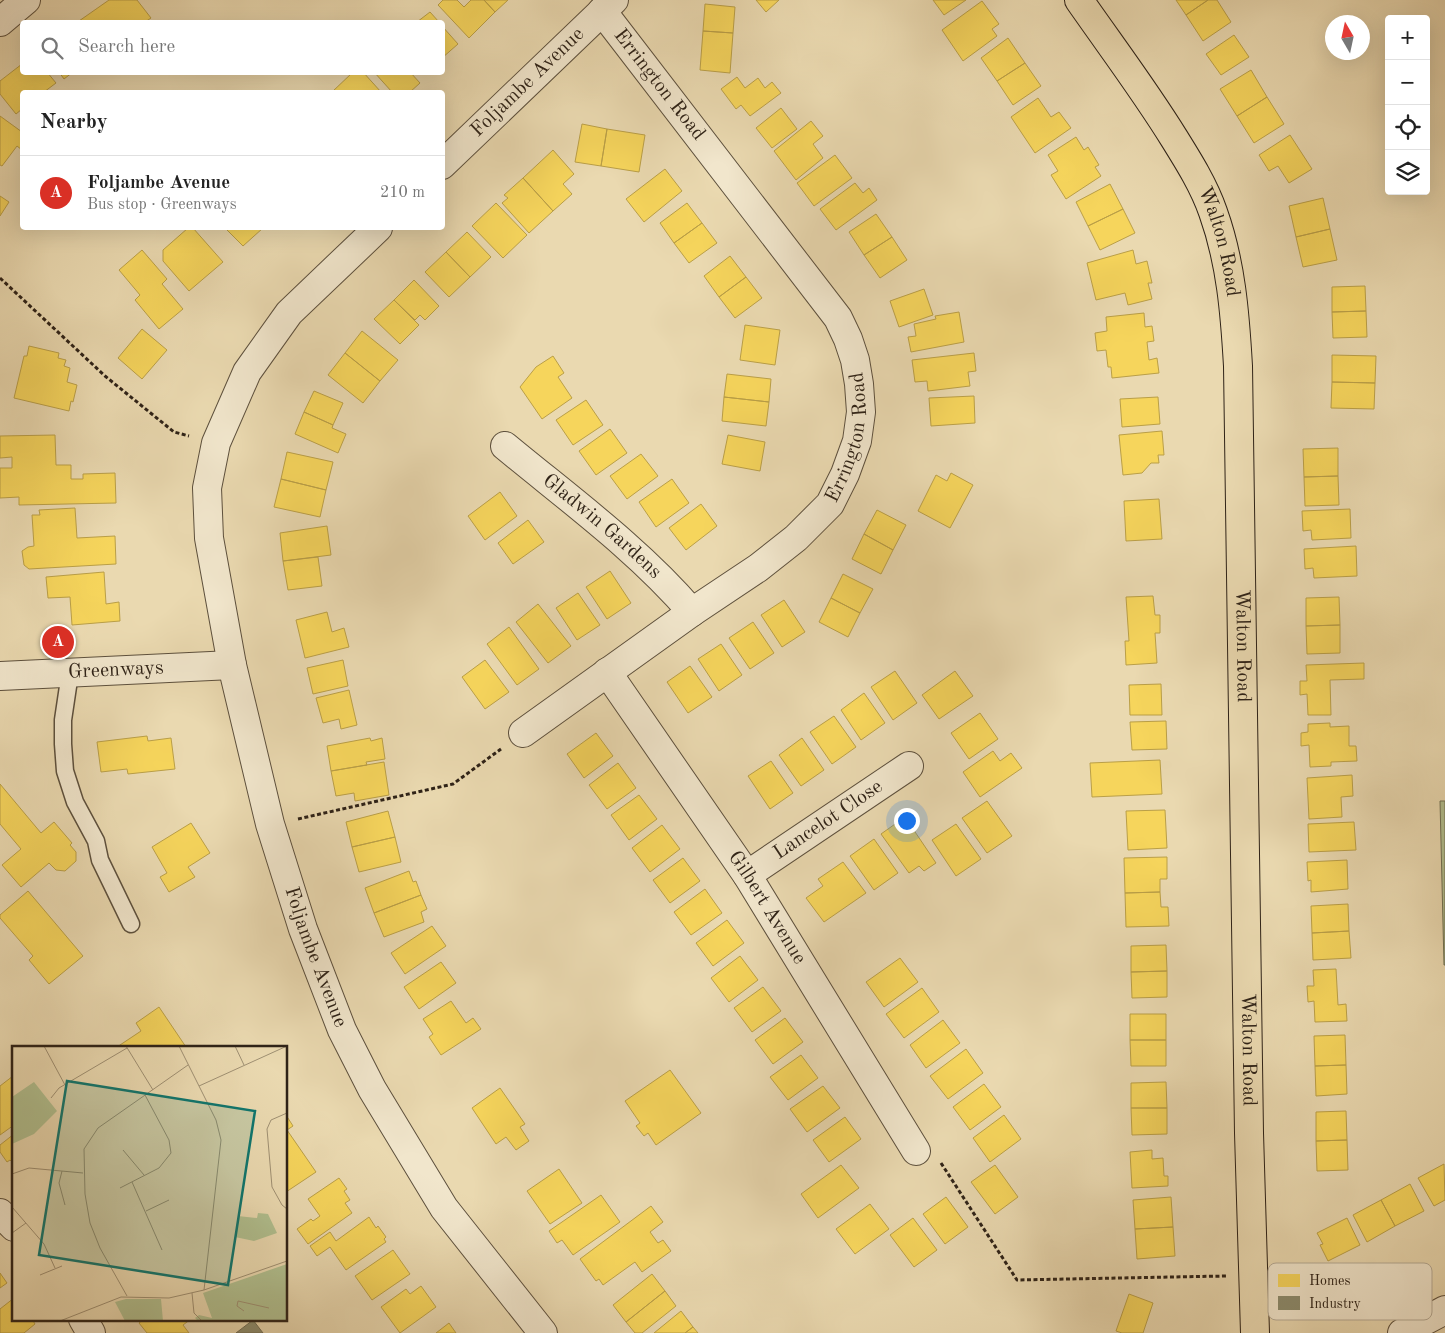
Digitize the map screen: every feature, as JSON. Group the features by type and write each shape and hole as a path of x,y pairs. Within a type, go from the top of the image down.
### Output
{"main road":[{"name":"Walton Road","path":"1079,0 1158,112 1196,174 1213,212 1226,255 1234,307 1238,366 1252,1275 1255,1333"}],"street":[{"path":"0,22 26,0"},
{"name":"Foljambe Avenue","path":"445,162 608,6"},
{"name":"Errington Road","path":"523,733 692,612 758,568 796,538 830,504 845,474 857,441 861,412 855,360 838,318 608,6"},
{"name":"Foljambe Avenue","path":"376,230 289,313 247,372 216,443 207,488 209,538 232,665 270,824 303,929 342,1030 372,1089 444,1208 543,1333"},
{"name":"Gladwin Gardens","path":"505,446 634,553 673,590 692,612"},
{"name":"Greenways","path":"0,676 232,665"},
{"name":"Gilbert Avenue","path":"607,672 748,875 916,1151"},
{"name":"Lancelot Close","path":"748,875 908,766"},
{"path":"0,1213 12,1225"},
{"path":"1432,1317 1445,1310"},
{"path":"84,1320 92,1333"},
{"path":"1402,1333 1426,1320"}],"lane":[{"path":"70,673 63,720 65,771 75,802 96,841 100,860 131,924"}],"path":[{"path":"0,278 105,376 174,432 216,443"},
{"path":"270,824 453,784 523,733"},
{"path":"916,1151 940,1163 1017,1280 1252,1275"}],"green space":[{"path":"1440,801 1445,801 1445,965 1444,965"}],"building: Homes":[{"path":"109,0 137,0 151,18 148,20 80,20"},
{"path":"443,0 457,0 464,7 471,0 484,0 495,12 469,38 438,5"},
{"path":"484,0 508,0 495,12"},
{"path":"756,0 779,0 766,12"},
{"path":"933,0 966,0 944,15"},
{"path":"1176,0 1208,0 1186,15"},
{"path":"1208,0 1217,0 1231,22 1203,41 1186,15"},
{"path":"982,1 999,24 992,29 997,36 963,61 942,30"},
{"path":"705,4 735,7 733,33 703,31"},
{"path":"430,12 437,20 420,20"},
{"path":"445,29 458,44 445,55"},
{"path":"703,31 733,33 730,73 700,70"},
{"path":"1234,35 1249,57 1221,75 1206,54"},
{"path":"1008,38 1025,63 997,81 981,58"},
{"path":"1025,63 1041,86 1013,105 997,81"},
{"path":"20,66 20,75 49,75 56,83 47,90 20,90 20,111 16,114 0,94 0,81"},
{"path":"1251,70 1267,97 1237,116 1220,89"},
{"path":"61,75 69,75 64,79"},
{"path":"350,75 366,75 379,90 334,90"},
{"path":"377,75 413,75 420,83 412,90 390,90"},
{"path":"737,77 745,88 758,78 765,88 772,82 781,93 750,116 741,105 736,109 721,89"},
{"path":"1267,97 1284,124 1254,143 1237,116"},
{"path":"1038,98 1051,117 1059,112 1071,128 1035,153 1011,117"},
{"path":"781,108 797,129 772,148 756,128"},
{"path":"0,116 20,131 20,148 17,146 2,166 0,165"},
{"path":"811,121 823,136 813,144 823,158 796,180 774,151"},
{"path":"582,124 607,129 601,166 575,162"},
{"path":"607,129 645,135 639,172 601,166"},
{"path":"1290,135 1312,169 1289,183 1278,166 1269,171 1259,155"},
{"path":"1076,137 1084,150 1088,147 1099,165 1095,167 1101,176 1066,199 1051,175 1058,171 1048,155"},
{"path":"553,150 574,174 563,184 572,194 553,211 523,178"},
{"path":"835,155 852,178 814,206 797,183"},
{"path":"665,169 682,191 644,222 626,199"},
{"path":"523,178 553,211 529,233 502,203 508,198 504,195"},
{"path":"855,183 863,193 869,188 877,200 836,230 820,209"},
{"path":"1110,184 1123,209 1088,226 1076,202"},
{"path":"0,196 9,202 0,216"},
{"path":"1323,198 1330,229 1296,237 1289,206"},
{"path":"496,203 527,235 503,258 472,226"},
{"path":"687,203 702,223 674,243 660,223"},
{"path":"1123,209 1135,233 1100,250 1088,226"},
{"path":"876,214 892,237 864,255 849,232"},
{"path":"702,223 717,243 689,263 674,243"},
{"path":"1330,229 1337,260 1303,267 1296,237"},
{"path":"186,230 195,230 223,262 189,291 163,261 163,250"},
{"path":"227,230 261,230 243,246"},
{"path":"467,232 491,257 470,277 446,252"},
{"path":"892,237 907,260 880,278 864,255"},
{"path":"142,250 167,279 162,284 183,309 159,329 135,300 140,295 119,270"},
{"path":"1133,250 1136,264 1147,261 1152,283 1148,283 1152,299 1128,305 1125,293 1096,300 1087,263"},
{"path":"446,252 470,277 449,297 425,272"},
{"path":"730,256 746,277 719,297 704,276"},
{"path":"746,277 762,298 735,318 719,297"},
{"path":"414,280 439,306 425,320 420,315 415,320 394,300"},
{"path":"1365,286 1366,311 1332,312 1332,287"},
{"path":"924,289 933,315 899,327 890,301"},
{"path":"394,300 419,325 400,344 374,319"},
{"path":"1366,311 1367,337 1333,338 1332,312"},
{"path":"959,312 964,342 911,352 908,337 916,336 914,324 936,319 935,316"},
{"path":"1144,313 1145,327 1152,326 1154,341 1147,342 1149,360 1157,358 1159,373 1112,378 1111,367 1108,367 1106,350 1097,351 1095,333 1107,331 1106,317"},
{"path":"745,325 780,330 775,365 740,360"},
{"path":"142,329 167,350 142,379 118,358"},
{"path":"362,331 398,360 380,381 345,353"},
{"path":"29,346 59,353 58,358 66,360 64,366 70,368 67,382 77,385 69,411 14,398 24,356 27,356"},
{"path":"345,353 380,381 363,403 328,375"},
{"path":"974,353 976,371 968,372 970,386 928,391 927,381 915,382 912,360"},
{"path":"1332,355 1376,356 1375,383 1332,382"},
{"path":"553,356 564,373 558,377 572,398 542,419 520,387 536,367"},
{"path":"727,374 771,379 769,402 724,397"},
{"path":"1332,382 1375,383 1374,409 1331,408"},
{"path":"314,391 343,403 333,425 304,412"},
{"path":"974,396 975,423 931,426 929,398"},
{"path":"724,397 769,402 766,426 722,421"},
{"path":"1158,397 1160,424 1122,427 1120,399"},
{"path":"586,400 603,425 573,445 556,420"},
{"path":"304,412 333,425 332,428 346,434 338,453 295,434"},
{"path":"610,429 627,453 596,475 579,451"},
{"path":"1162,431 1164,455 1158,455 1159,463 1151,463 1142,473 1123,475 1119,435"},
{"path":"55,435 56,465 71,465 71,479 83,479 83,474 115,473 116,503 19,505 19,497 0,498 0,468 12,468 12,457 0,458 0,436"},
{"path":"728,435 765,442 760,471 722,464"},
{"path":"1338,448 1338,476 1304,477 1303,449"},
{"path":"287,452 333,462 326,490 281,479"},
{"path":"641,454 658,476 627,499 610,476"},
{"path":"951,473 973,485 950,528 918,511 936,475 947,481"},
{"path":"1338,476 1339,505 1305,506 1304,477"},
{"path":"281,479 326,490 320,517 274,507"},
{"path":"672,479 689,503 656,527 639,502"},
{"path":"500,492 517,516 485,540 468,516"},
{"path":"1159,499 1162,539 1126,541 1124,501"},
{"path":"701,504 717,526 686,550 669,528"},
{"path":"75,508 77,538 115,536 116,564 29,569 24,565 22,551 34,546 32,515 40,515 39,510"},
{"path":"1350,509 1351,538 1312,540 1311,530 1303,531 1302,511"},
{"path":"877,510 906,525 893,550 864,534"},
{"path":"528,520 544,542 513,564 498,543"},
{"path":"327,526 331,555 283,561 280,533"},
{"path":"864,534 893,550 881,574 852,559"},
{"path":"1356,546 1357,576 1314,578 1313,568 1305,569 1304,549"},
{"path":"318,557 322,586 288,590 283,561"},
{"path":"610,571 631,603 607,619 586,587"},
{"path":"104,572 106,604 119,602 120,621 72,625 70,597 48,598 46,577"},
{"path":"843,574 873,589 860,613 831,598"},
{"path":"578,593 600,625 577,640 556,608"},
{"path":"1153,596 1155,615 1160,615 1160,633 1155,633 1157,663 1126,665 1125,641 1129,641 1126,597"},
{"path":"1339,597 1340,625 1306,626 1306,598"},
{"path":"831,598 860,613 848,637 819,622"},
{"path":"784,600 805,632 782,647 761,615"},
{"path":"538,604 571,646 548,663 516,622"},
{"path":"327,612 332,632 344,628 349,647 305,658 296,620"},
{"path":"753,622 774,653 750,669 729,638"},
{"path":"1340,625 1340,653 1307,654 1306,626"},
{"path":"509,627 539,669 517,685 487,644"},
{"path":"721,644 742,675 719,691 698,659"},
{"path":"343,660 348,686 313,694 307,668"},
{"path":"485,660 509,692 485,709 462,677"},
{"path":"1364,663 1364,679 1330,680 1331,715 1308,715 1307,694 1300,695 1300,681 1307,681 1306,665"},
{"path":"690,666 712,697 688,713 667,682"},
{"path":"895,671 917,703 893,720 871,687"},
{"path":"955,671 973,696 939,719 922,695"},
{"path":"1161,684 1162,715 1130,715 1129,685"},
{"path":"349,690 357,725 341,729 339,719 323,723 316,698"},
{"path":"864,693 885,723 861,740 841,710"},
{"path":"980,713 998,739 969,759 951,733"},
{"path":"834,716 856,747 832,764 810,732"},
{"path":"1166,721 1167,749 1132,750 1130,722"},
{"path":"1330,723 1330,727 1349,726 1349,746 1356,746 1357,761 1331,762 1331,766 1310,767 1309,745 1301,746 1301,733 1308,732 1308,724"},
{"path":"596,733 613,756 584,778 567,754"},
{"path":"147,736 148,741 171,738 175,769 128,774 127,769 101,772 97,742"},
{"path":"370,738 371,741 382,738 385,759 366,762 367,765 331,771 327,746"},
{"path":"802,738 824,770 801,786 779,755"},
{"path":"993,751 1000,761 1011,753 1022,768 980,797 963,772"},
{"path":"1160,760 1162,794 1092,797 1090,763"},
{"path":"771,761 793,793 770,809 748,776"},
{"path":"384,762 389,795 355,801 354,793 336,796 331,771"},
{"path":"618,763 636,788 607,809 589,785"},
{"path":"1352,775 1353,796 1341,797 1342,817 1309,819 1307,778"},
{"path":"0,784 41,833 54,822 72,843 70,845 76,852 76,861 65,871 56,870 49,863 21,887 2,865 21,849 0,824"},
{"path":"639,795 657,819 629,840 611,815"},
{"path":"987,801 1012,836 987,853 962,818"},
{"path":"1165,810 1167,848 1128,850 1126,811"},
{"path":"388,811 395,837 352,847 346,822"},
{"path":"905,817 936,863 924,871 919,866 909,873 881,834"},
{"path":"1354,822 1356,850 1309,852 1308,824"},
{"path":"191,823 210,853 188,867 195,877 169,892 160,877 167,873 152,847"},
{"path":"956,824 981,859 956,876 932,840"},
{"path":"662,825 680,849 650,872 632,848"},
{"path":"395,837 401,862 359,872 352,847"},
{"path":"874,839 898,873 874,890 850,856"},
{"path":"1167,857 1167,879 1160,879 1160,892 1125,893 1124,858"},
{"path":"683,858 700,881 670,903 653,880"},
{"path":"1347,860 1348,889 1311,892 1311,880 1308,881 1307,862"},
{"path":"843,862 866,893 824,922 806,898 823,886 818,879"},
{"path":"409,871 413,882 416,881 421,895 374,913 365,888"},
{"path":"705,889 722,913 691,935 674,912"},
{"path":"28,891 83,956 49,984 29,960 33,956 0,918 0,915"},
{"path":"1160,892 1161,907 1168,907 1169,926 1126,927 1125,893"},
{"path":"421,895 427,909 421,912 424,922 384,937 374,913"},
{"path":"1348,904 1349,931 1312,933 1311,906"},
{"path":"727,920 744,943 713,966 696,943"},
{"path":"432,926 446,946 405,974 391,953"},
{"path":"1349,931 1351,958 1313,960 1312,933"},
{"path":"1166,945 1167,971 1131,972 1131,946"},
{"path":"740,956 758,980 729,1002 711,978"},
{"path":"900,958 918,982 884,1007 866,982"},
{"path":"441,962 456,983 419,1009 404,987"},
{"path":"1336,969 1338,1005 1346,1004 1347,1021 1315,1022 1314,1001 1308,1002 1307,986 1314,986 1313,970"},
{"path":"1167,971 1167,997 1132,998 1131,972"},
{"path":"763,987 781,1011 752,1032 734,1008"},
{"path":"922,988 939,1012 904,1038 886,1014"},
{"path":"451,1001 466,1023 473,1018 481,1029 441,1055 429,1037 433,1034 423,1019"},
{"path":"159,1007 185,1046 118,1046 141,1031 136,1023"},
{"path":"1130,1014 1166,1014 1166,1040 1130,1040"},
{"path":"785,1018 803,1042 773,1064 755,1040"},
{"path":"943,1020 960,1043 926,1068 910,1045"},
{"path":"1345,1035 1346,1065 1315,1066 1314,1036"},
{"path":"1130,1040 1166,1040 1166,1066 1131,1066"},
{"path":"966,1049 983,1073 948,1099 930,1076"},
{"path":"801,1055 818,1078 788,1100 770,1077"},
{"path":"1346,1065 1347,1094 1316,1096 1315,1066"},
{"path":"670,1070 701,1113 656,1145 648,1133 644,1136 636,1126 640,1123 625,1101"},
{"path":"12,1077 12,1126 0,1135 0,1086"},
{"path":"1166,1082 1167,1108 1131,1108 1131,1083"},
{"path":"984,1084 1001,1107 970,1130 953,1107"},
{"path":"823,1086 840,1108 807,1132 790,1109"},
{"path":"500,1088 525,1124 520,1127 529,1141 516,1150 506,1137 496,1144 472,1108"},
{"path":"1131,1108 1167,1108 1167,1134 1132,1135"},
{"path":"1346,1111 1347,1140 1316,1141 1316,1112"},
{"path":"1004,1115 1021,1139 990,1162 973,1138"},
{"path":"845,1117 861,1139 829,1162 813,1140"},
{"path":"288,1118 293,1126 288,1129"},
{"path":"288,1131 316,1172 288,1191"},
{"path":"12,1136 12,1162 10,1160 7,1162 0,1152 0,1145"},
{"path":"1347,1140 1348,1170 1317,1171 1316,1141"},
{"path":"1152,1150 1152,1159 1163,1158 1164,1176 1168,1176 1168,1186 1132,1188 1130,1152"},
{"path":"1444,1164 1445,1200 1434,1206 1418,1178"},
{"path":"841,1165 859,1188 818,1218 801,1194"},
{"path":"995,1165 1018,1197 995,1214 971,1182"},
{"path":"559,1169 582,1203 550,1224 527,1191"},
{"path":"339,1178 347,1189 344,1191 350,1200 345,1203 352,1213 308,1244 297,1229 311,1219 313,1221 320,1216 308,1199"},
{"path":"1410,1184 1424,1211 1395,1226 1381,1200"},
{"path":"601,1195 620,1222 573,1255 562,1240 557,1243 549,1231"},
{"path":"946,1197 968,1227 945,1244 923,1214"},
{"path":"1171,1197 1173,1227 1135,1229 1133,1200"},
{"path":"1381,1200 1395,1226 1367,1242 1353,1215"},
{"path":"870,1204 889,1229 855,1254 836,1229"},
{"path":"651,1206 663,1222 650,1232 658,1243 663,1240 671,1251 642,1272 635,1262 603,1285 599,1279 596,1281 580,1259"},
{"path":"369,1217 376,1228 378,1226 386,1237 384,1239 386,1242 346,1270 330,1247 317,1256 310,1246 330,1232 336,1241"},
{"path":"913,1218 937,1250 914,1267 890,1235"},
{"path":"1347,1218 1360,1245 1328,1261 1320,1245 1323,1244 1317,1233"},
{"path":"1173,1227 1175,1256 1137,1259 1135,1229"},
{"path":"393,1250 410,1274 372,1300 355,1276"},
{"path":"0,1273 7,1283 0,1288"},
{"path":"652,1274 665,1291 626,1322 613,1305"},
{"path":"421,1286 436,1307 400,1333 381,1307 406,1289 410,1294"},
{"path":"665,1291 676,1306 642,1333 635,1333 626,1322"},
{"path":"1129,1294 1153,1303 1143,1333 1122,1333 1116,1331"},
{"path":"12,1300 12,1320 33,1320 35,1324 24,1333 0,1333 0,1309"},
{"path":"681,1311 693,1327 685,1333 654,1333"},
{"path":"143,1320 190,1320 183,1325 189,1333 147,1333 139,1323"},
{"path":"449,1323 456,1333 436,1333"},
{"path":"693,1327 698,1333 685,1333"}],"building: Industry":[{"path":"253,1320 263,1333 236,1333"}],"place":[{"name":"Foljambe Avenue","path":"58,642"}]}
